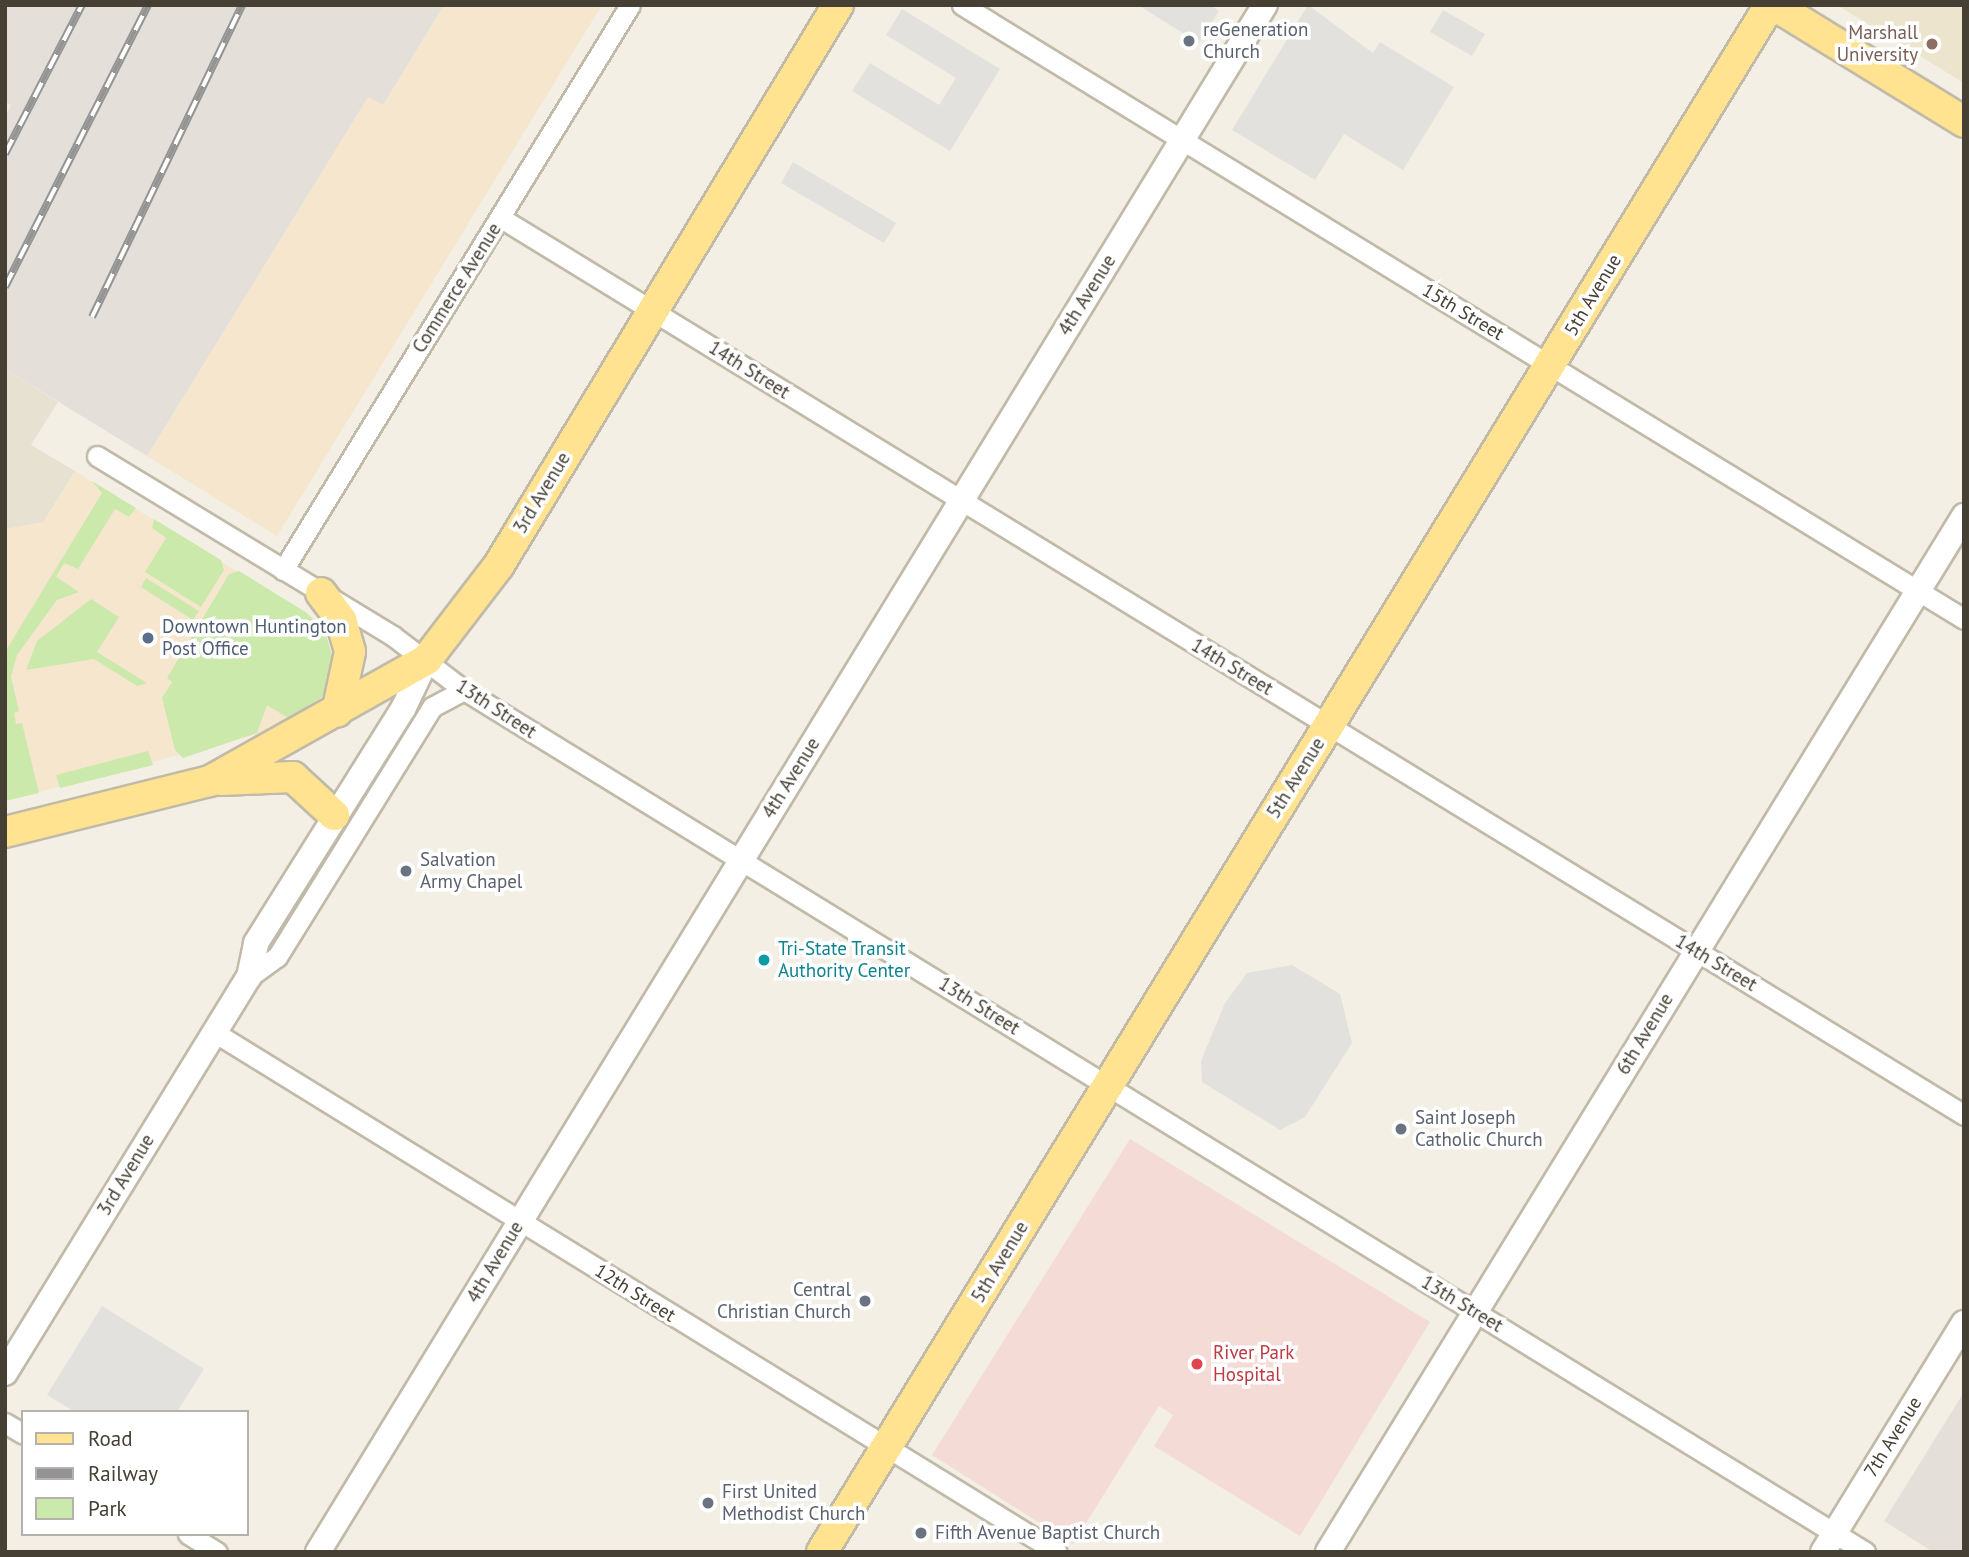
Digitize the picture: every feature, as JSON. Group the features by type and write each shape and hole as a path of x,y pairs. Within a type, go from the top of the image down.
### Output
{"main road":[{"name":"3rd Avenue","path":"427,659 499,565 838,5"},
{"path":"1772,5 1964,122"},
{"name":"5th Avenue","path":"822,1552 1772,5"},
{"path":"321,593 341,620 350,653 337,712"},
{"path":"210,781 427,659"},
{"path":"5,832 210,781 285,774 314,791 334,815"}],"street":[{"name":"Commerce Avenue","path":"283,570 630,5"},
{"name":"15th Street","path":"962,5 1964,619"},
{"name":"4th Avenue","path":"318,1552 1265,5"},
{"name":"14th Street","path":"501,218 1964,1115"},
{"name":"13th Street","path":"97,456 427,659 464,690 1475,1312 1829,1542 1865,1552"},
{"name":"6th Avenue","path":"1328,1552 1964,516"},
{"name":"3rd Avenue","path":"5,1373 249,977 256,943 427,659"},
{"name":"3rd Avenue","path":"249,977 277,957 432,708 464,690"},
{"name":"12th Street","path":"214,1032 1057,1552"},
{"name":"7th Avenue","path":"1829,1542 1964,1322"},
{"path":"5,1423 21,1433"},
{"path":"191,1536 217,1552"}],"shaded area":[{"path":"5,5 444,5 383,105 368,97 147,456 5,369 5,116 11,105 5,102"},
{"path":"444,5 602,5 277,536 147,456 368,96 383,105"},
{"path":"1138,5 1210,5 1219,11 1199,43"},
{"path":"1308,5 1373,53 1380,42 1454,87 1403,170 1344,134 1315,180 1232,130"},
{"name":"Marshall University","path":"1837,5 1964,5 1964,83"},
{"path":"902,9 1000,69 950,151 852,91 870,63 939,105 956,78 886,35"},
{"path":"1443,10 1485,34 1472,56 1430,32"},
{"path":"793,162 896,223 884,243 781,183"},
{"path":"5,369 58,402 31,445 75,471 43,523 5,529"},
{"path":"75,471 319,622 335,661 319,702 258,734 5,801 5,529 43,522"},
{"path":"1292,965 1340,994 1352,1043 1305,1117 1280,1130 1202,1082 1201,1061 1225,1003 1247,973"},
{"name":"River Park Hospital","path":"1130,1139 1430,1322 1300,1536 1154,1446 1173,1415 1159,1406 1073,1544 932,1455"},
{"path":"102,1306 204,1369 178,1410 72,1410 47,1395"},
{"path":"1964,1392 1964,1552 1933,1552 1884,1521"}],"green space":[{"path":"92,481 136,508 129,517 115,509 78,569 64,563 56,577 79,592 57,600 17,655 11,677 19,711 14,713 16,724 22,723 39,793 5,801 5,652 102,493"},
{"path":"154,519 221,560 224,570 201,607 145,572 166,538 152,528"},
{"path":"239,571 307,613 325,632 334,661 327,694 288,718 267,705 257,733 183,758 175,750 162,698 172,682 167,678 229,574"},
{"path":"146,578 199,611 193,620 141,587"},
{"path":"91,599 119,617 97,652 147,683 137,686 94,659 26,670 37,641"},
{"path":"148,751 153,765 60,788 56,775"}],"railway":[{"path":"5,154 82,5"},
{"path":"5,287 148,5"},
{"path":"92,317 242,5"}],"place":[{"name":"reGeneration Church","path":"1189,41"},
{"name":"Marshall University","path":"1932,44"},
{"name":"Downtown Huntington Post Office","path":"148,638"},
{"name":"Salvation Army Chapel","path":"406,871"},
{"name":"Tri-State Transit Authority Center","path":"764,960"},
{"name":"Saint Joseph Catholic Church","path":"1401,1129"},
{"name":"Central Christian Church","path":"865,1301"},
{"name":"River Park Hospital","path":"1197,1364"},
{"name":"First United Methodist Church","path":"708,1503"},
{"name":"Fifth Avenue Baptist Church","path":"921,1533"}]}
